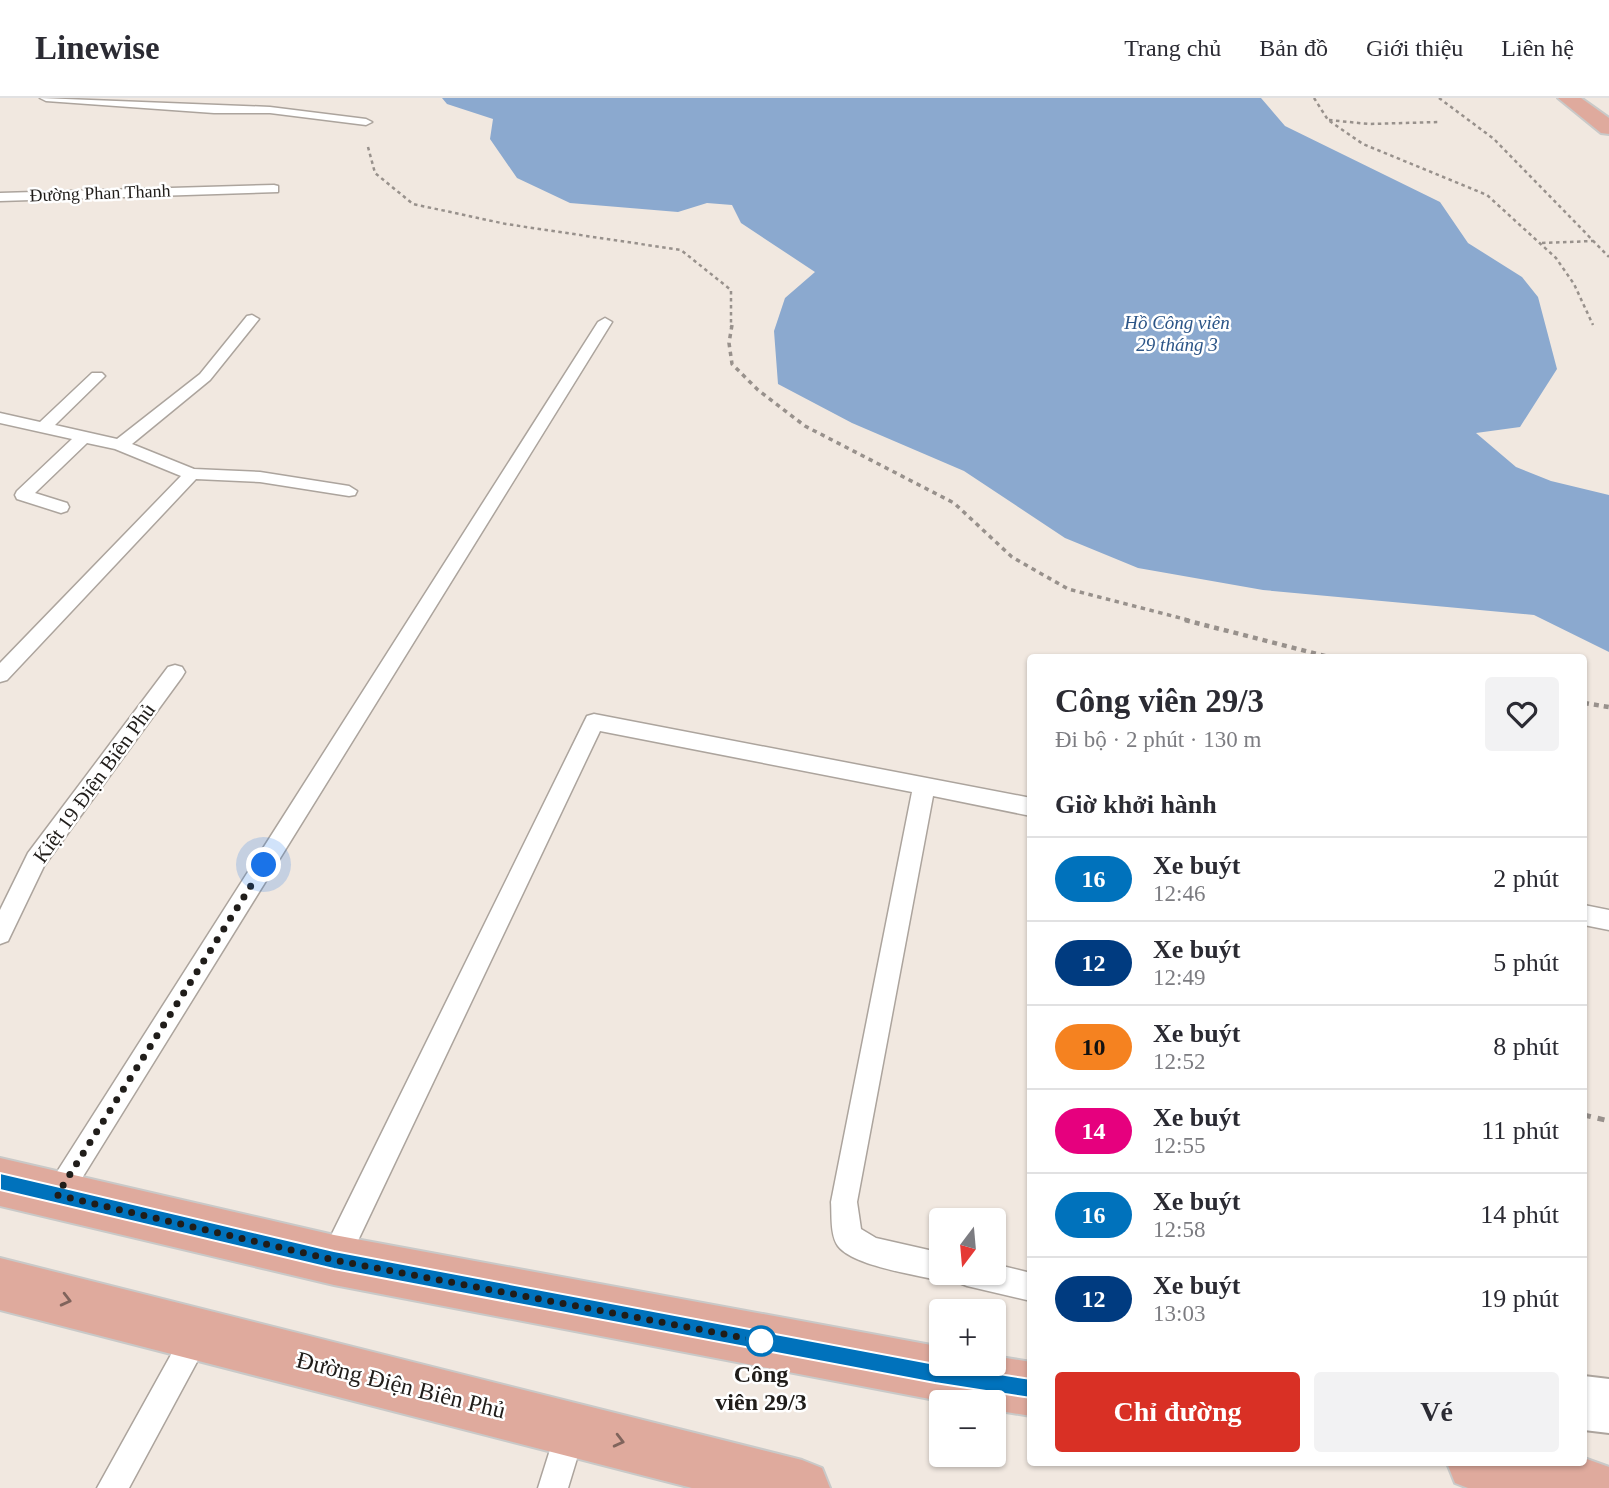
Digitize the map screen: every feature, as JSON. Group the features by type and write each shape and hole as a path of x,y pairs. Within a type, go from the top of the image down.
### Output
{"main road":[{"path":"1568,98 1609,128"},
{"path":"0,1182 334,1260 921,1371 1027,1388"},
{"name":"Đường Điện Biên Phủ","path":"0,1284 802,1488"},
{"path":"1489,1466 1592,1488"}],"street":[{"path":"1587,1403 1609,1406"}],"lane":[{"path":"46,98 214,110 270,110 366,122"},
{"name":"Đường Phan Thanh","path":"0,197 274,189"},
{"path":"120,445 205,377 253,319"},
{"path":"57,1195 604,323"},
{"path":"43,428 97,376"},
{"path":"0,418 120,445 192,474 260,477 349,491"},
{"path":"61,507 23,495 84,437"},
{"path":"0,675 192,474"},
{"name":"Kiệt 19 Điện Biên Phủ","path":"0,934 36,860 175,672"},
{"path":"334,1260 594,722 1027,806"},
{"path":"923,786 844,1202 848,1237 872,1251 929,1264"},
{"path":"1587,916 1609,920"},
{"path":"1006,1281 1027,1286"},
{"path":"112,1488 199,1334"},
{"path":"553,1488 571,1429"}],"path":[{"path":"1314,98 1328,120 1363,144 1487,195 1541,243 1574,284 1593,325"},
{"path":"1438,98 1494,139 1609,257"},
{"path":"1328,120 1369,124 1439,122"},
{"path":"366,122 363,130 374,173 413,204 506,224 681,250 731,290 733,316 729,343 732,363 758,390 806,426 954,503 1012,557 1068,589 1318,654"},
{"path":"1541,243 1594,241"},
{"path":"1587,703 1609,707"},
{"path":"1587,1116 1609,1121"}],"water":[{"name":"Hồ Công viên 29 tháng 3","path":"442,98 1261,98 1285,126 1440,202 1468,243 1522,277 1538,297 1557,369 1520,427 1476,433 1516,467 1551,481 1609,495 1609,652 1534,615 1263,590 1138,568 1065,538 964,471 852,423 778,384 774,331 785,298 815,272 741,223 732,205 707,203 678,212 570,203 517,178 490,139 493,119 447,104"}],"bus line":[{"name":"16","path":"0,1182 334,1260 1027,1388"}],"place":[{"name":"Công viên 29/3","path":"761,1341"}],"route":[{"path":"264,865 57,1195 334,1260 771,1343 761,1341"}]}
